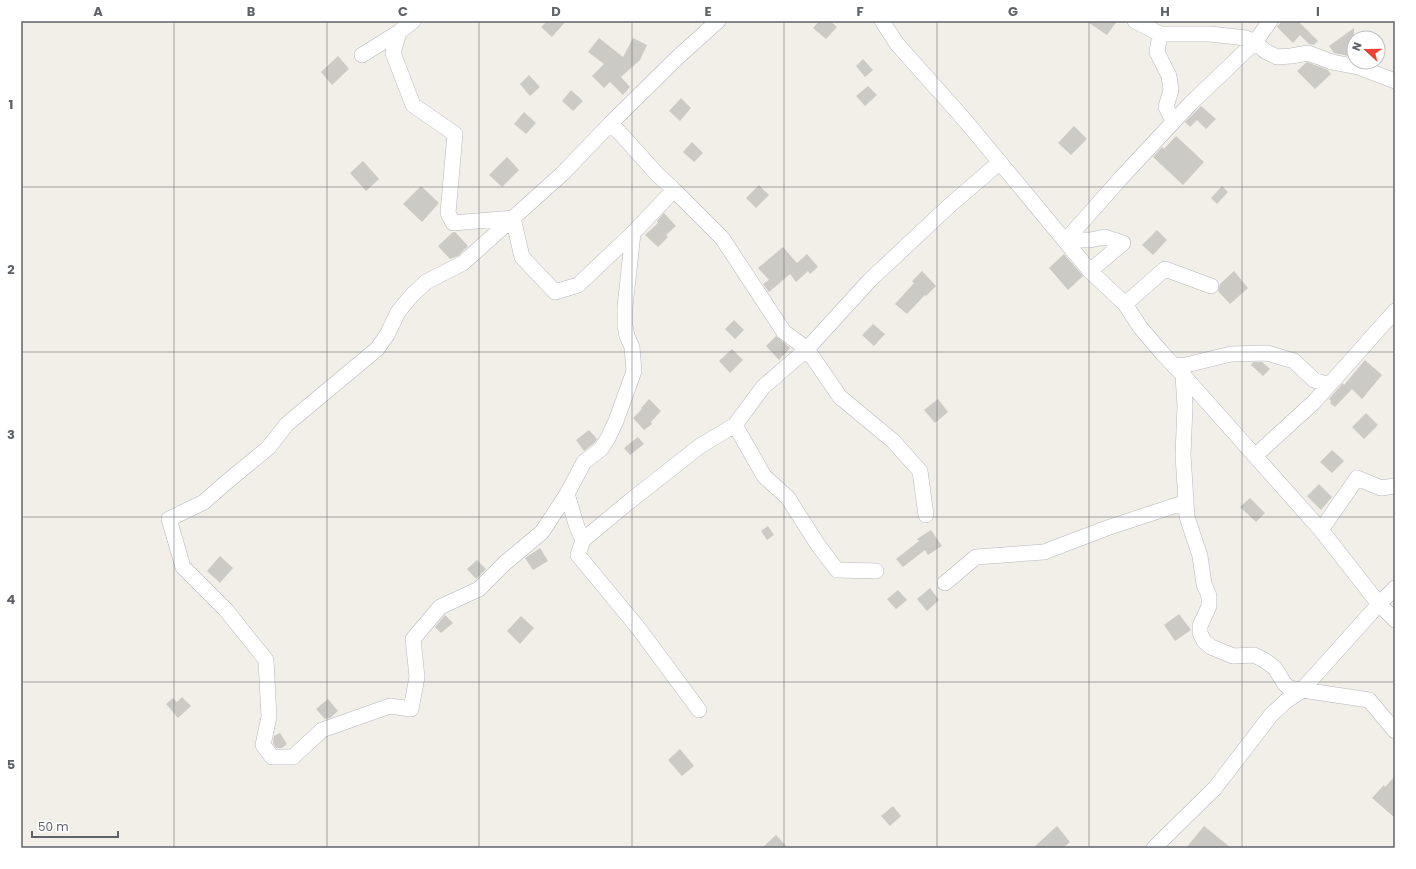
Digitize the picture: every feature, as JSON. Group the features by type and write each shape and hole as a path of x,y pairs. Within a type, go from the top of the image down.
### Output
{"street":[{"path":"362,55 414,21"},
{"path":"633,233 625,307 625,326 626,336 632,347 634,370 616,421 601,449 584,462 567,494 542,532 505,563 479,589 440,606 413,639 417,677 411,709 390,706 322,730 293,757 272,757 263,745 269,717 266,660 226,610 183,567 169,519 204,502 223,484 268,448 287,424 376,349 387,335 398,312 412,295 426,282 463,263 562,174 679,56 718,21"},
{"path":"882,21 897,44 963,118 1066,240 1090,271 1125,304 1140,327 1322,530 1379,604 1395,620"},
{"path":"1135,21 1160,34 1231,36 1246,38 1255,42 1265,51 1278,57 1308,53 1332,62 1358,67 1395,81"},
{"path":"1066,240 1121,178 1174,122 1255,42 1270,21"},
{"path":"399,32 394,53 412,105 455,134 448,213 453,223 513,218"},
{"path":"1160,34 1157,52 1169,76 1171,90 1166,107 1174,122"},
{"path":"611,123 656,173 722,238 784,332 807,349 840,397 893,441 920,471 926,515"},
{"path":"699,710 639,629 578,555 583,540 700,446 735,425 763,387 807,349 870,280 949,206 1000,162"},
{"path":"513,218 522,257 555,292 578,285 633,233 674,190"},
{"path":"1066,240 1090,240 1105,237 1123,243 1090,271"},
{"path":"1125,304 1165,269 1211,286"},
{"path":"1256,455 1314,402 1395,311"},
{"path":"1179,370 1186,365 1231,354 1267,353 1294,361 1314,380 1329,385"},
{"path":"1179,370 1185,406 1183,455 1187,517 1200,556 1204,584 1209,596 1209,606 1200,626 1200,633 1204,640 1211,647 1233,656 1254,655 1264,660 1275,668 1284,683 1289,688 1369,700 1395,731"},
{"path":"735,425 764,476 788,498 836,570 876,571"},
{"path":"1322,530 1357,478 1380,488 1395,486"},
{"path":"567,494 577,527 583,540"},
{"path":"944,583 976,557 1044,552 1107,528 1186,502"},
{"path":"1154,848 1215,788 1271,715 1286,701 1301,691 1395,588"}],"building":[{"path":"547,21 566,21 552,37 541,27"},
{"path":"819,21 830,21 837,27 826,39 813,28"},
{"path":"1086,21 1117,21 1107,35"},
{"path":"1282,21 1298,21 1318,41 1314,45 1309,44 1300,35 1293,43 1277,27"},
{"path":"1346,34 1346,55 1334,53 1329,46"},
{"path":"599,38 623,57 633,38 647,45 640,60 621,77 630,87 623,95 610,82 604,88 592,76 604,64 588,52"},
{"path":"338,56 349,69 332,85 321,72"},
{"path":"863,59 873,70 865,77 856,66"},
{"path":"1307,62 1328,70 1331,74 1315,89 1297,71"},
{"path":"529,75 540,87 530,96 520,84"},
{"path":"868,86 877,95 865,106 856,96"},
{"path":"571,90 583,101 573,111 562,101"},
{"path":"681,98 691,108 680,121 669,111"},
{"path":"1201,106 1216,119 1206,129 1197,120 1190,127 1185,122"},
{"path":"524,112 536,123 526,134 514,124"},
{"path":"1074,126 1087,139 1071,155 1058,143"},
{"path":"1176,136 1204,162 1183,185 1153,157 1162,147 1164,149"},
{"path":"692,142 703,153 694,162 683,152"},
{"path":"507,157 519,170 502,187 489,175"},
{"path":"363,161 379,179 366,191 350,173"},
{"path":"759,185 769,195 756,208 746,198"},
{"path":"421,186 439,203 422,222 403,204"},
{"path":"1222,186 1228,192 1217,204 1211,198"},
{"path":"664,213 676,226 666,235 668,237 658,247 645,235 658,223 657,221"},
{"path":"1157,230 1167,240 1153,255 1142,245"},
{"path":"453,232 455,232 468,246 458,256 450,259 438,246"},
{"path":"783,247 797,263 807,254 818,267 810,274 808,271 796,282 790,274 769,292 763,284 769,280 758,268"},
{"path":"1064,254 1083,276 1068,290 1049,268"},
{"path":"922,271 936,286 907,314 895,304 914,283 912,281"},
{"path":"1234,271 1248,288 1230,304 1218,291 1220,284"},
{"path":"734,320 744,330 735,339 725,329"},
{"path":"873,324 885,334 874,346 862,335"},
{"path":"776,336 790,348 779,360 766,346"},
{"path":"732,349 743,360 730,373 719,361"},
{"path":"1365,360 1382,375 1362,399 1352,389 1335,407 1330,403 1331,401 1329,399 1343,383 1344,385"},
{"path":"1253,362 1262,362 1270,369 1263,376 1251,365"},
{"path":"649,399 661,411 651,422 652,424 644,430 633,418"},
{"path":"938,399 948,412 935,423 924,410"},
{"path":"1366,413 1378,425 1364,439 1352,427"},
{"path":"589,430 597,439 584,451 576,440"},
{"path":"638,437 644,444 630,455 624,448"},
{"path":"1332,450 1344,461 1332,473 1320,462"},
{"path":"1319,484 1332,497 1321,510 1307,496"},
{"path":"1250,498 1265,513 1256,522 1240,507"},
{"path":"768,526 774,535 767,540 761,531"},
{"path":"931,530 942,546 928,555 925,550 903,567 896,559 919,541 917,539"},
{"path":"540,548 548,561 533,570 525,558"},
{"path":"220,556 233,568 220,583 207,571"},
{"path":"477,560 486,569 476,579 467,569"},
{"path":"930,588 939,600 927,611 917,599"},
{"path":"898,590 907,600 896,609 887,599"},
{"path":"1179,614 1191,630 1175,641 1164,625"},
{"path":"445,615 453,623 441,633 435,627"},
{"path":"521,616 534,628 520,644 507,631"},
{"path":"182,697 191,706 178,718 166,704 173,698 177,702"},
{"path":"328,699 338,711 330,718 325,719 316,709"},
{"path":"280,733 287,744 282,748 276,748 273,743 274,736"},
{"path":"680,749 694,766 682,776 668,760"},
{"path":"1395,776 1395,818 1372,798"},
{"path":"893,806 901,816 890,826 881,816"},
{"path":"1057,826 1070,842 1063,848 1033,848"},
{"path":"1204,826 1231,848 1186,848"},
{"path":"776,835 788,848 762,848"}]}
